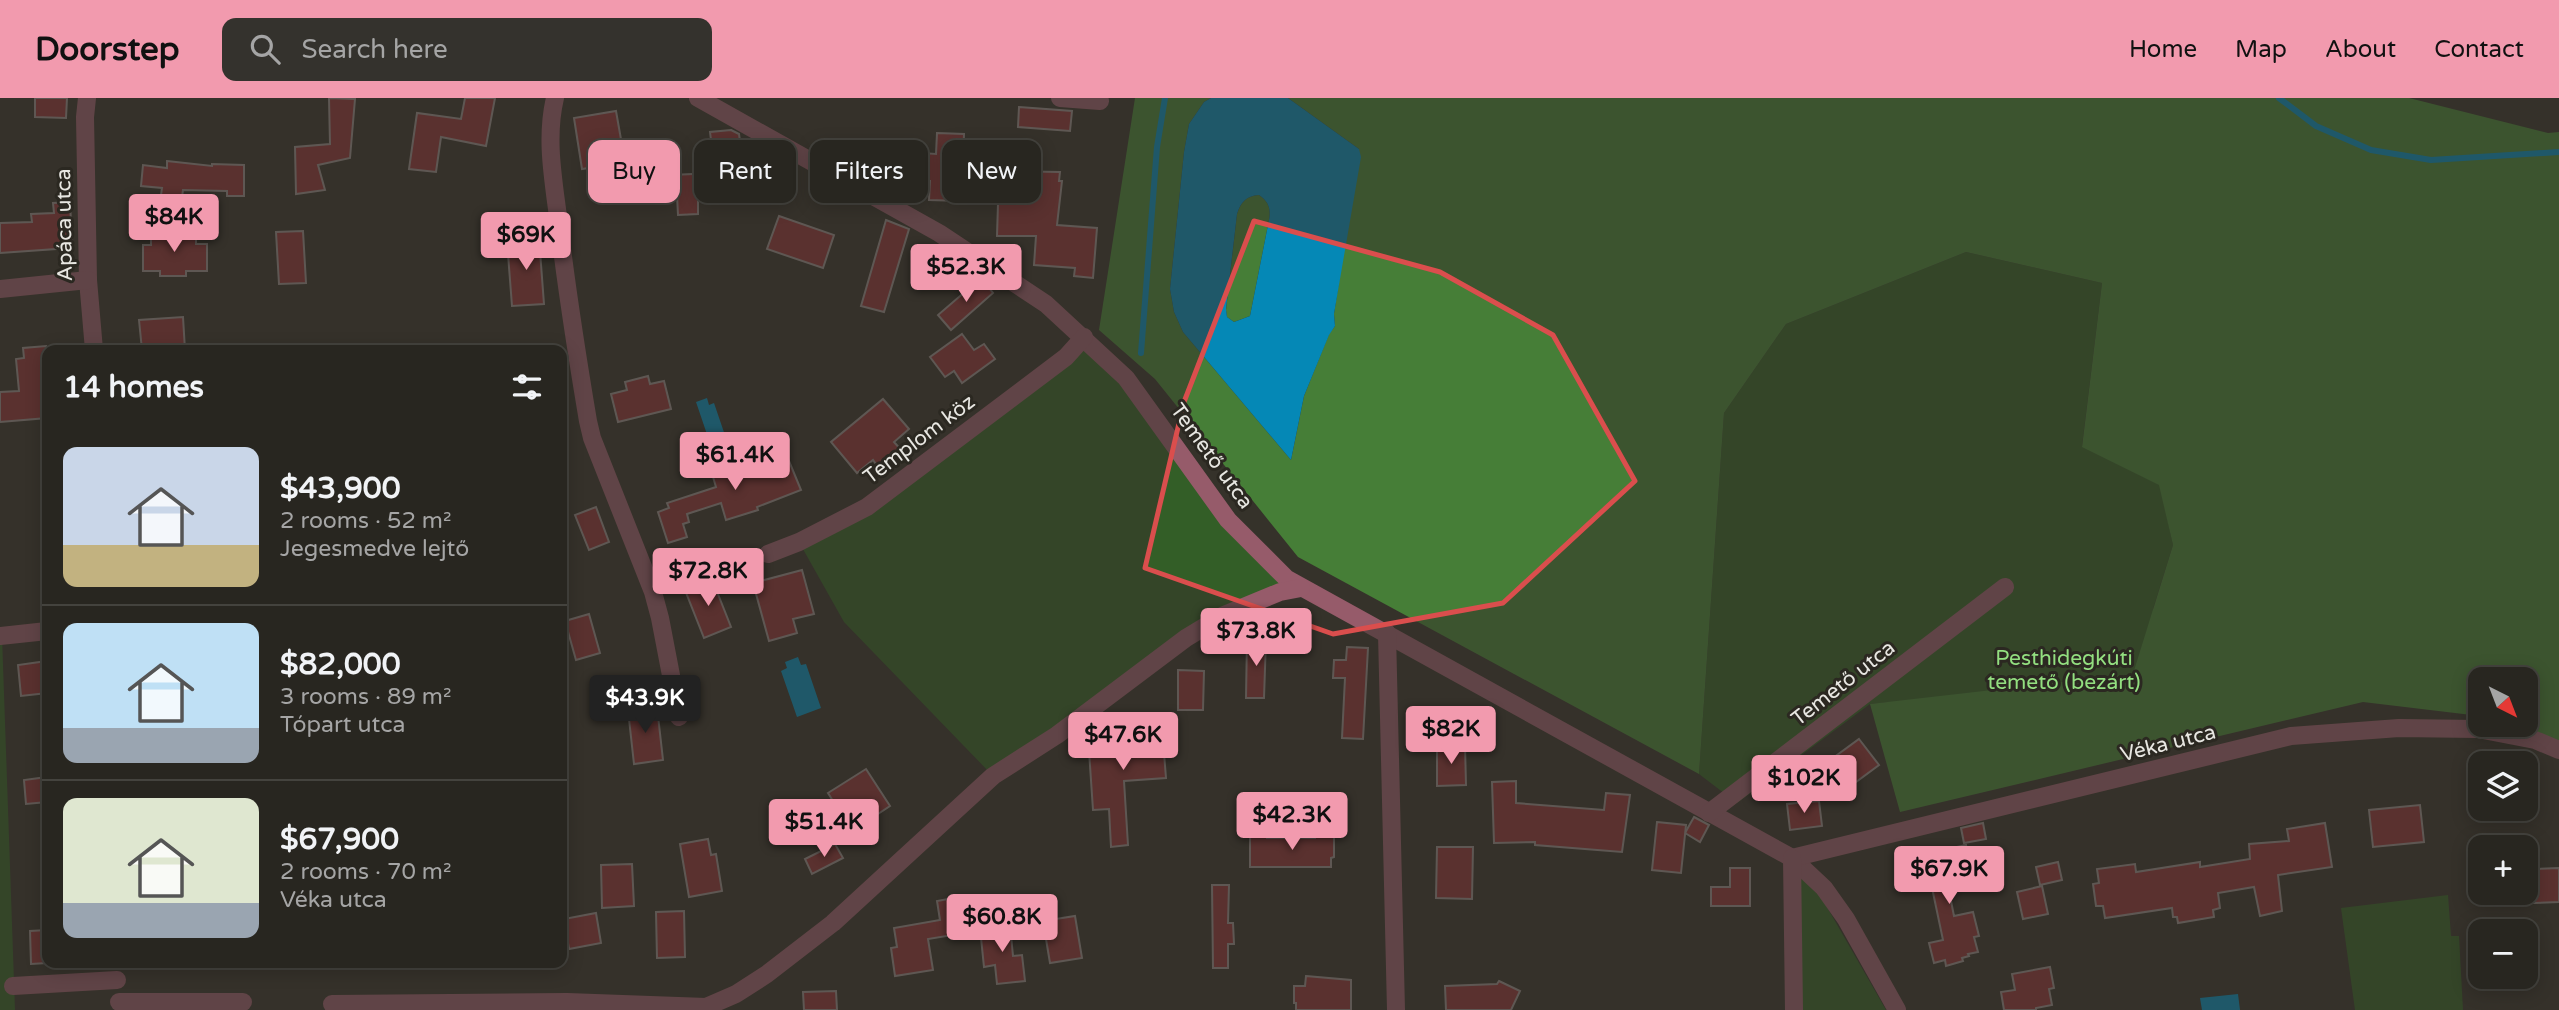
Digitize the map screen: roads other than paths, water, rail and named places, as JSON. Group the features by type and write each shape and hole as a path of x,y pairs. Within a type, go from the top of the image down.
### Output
{"street":[{"name":"Apáca utca","path":"87,98 85,117 88,280 94,345"},
{"path":"555,98 550,119 550,148 569,307 588,421 598,455 653,592 678,717"},
{"name":"Temető utca","path":"698,98 939,233 1046,304 1126,378 1228,520 1287,579 1792,858 1824,888 1846,919 1897,1010"},
{"path":"1060,98 1100,101"},
{"path":"0,289 88,280"},
{"name":"Templom köz","path":"768,554 799,542 867,507 1066,356 1084,337"},
{"name":"Temető utca","path":"1709,813 2005,587"},
{"path":"332,1004 567,1002 706,1007 736,994 767,974 833,923 993,776 1057,735 1186,638 1224,615 1280,592 1301,588"},
{"path":"0,636 42,632"},
{"path":"1387,633 1396,1010"},
{"name":"Véka utca","path":"1792,858 2291,736 2399,728 2478,729 2535,740 2559,750"},
{"path":"1792,858 1794,1010"},
{"path":"13,986 117,971 119,1006 243,1002"}],"water":[{"path":"1211,98 1288,98 1359,149 1361,157 1334,314 1335,326 1304,396 1291,460 1183,332 1174,312 1170,289 1184,152 1189,124 1204,102","holes":["1259,195 1265,200 1270,216 1250,316 1234,322 1227,317 1226,309 1237,214 1247,198"]},
{"path":"707,398 709,405 714,403 729,447 713,452 696,402"},
{"path":"798,657 801,665 806,664 821,708 797,717 781,671 787,668 785,662"},
{"path":"2238,994 2240,1010 2202,1010 2200,998"}],"waterway":[{"path":"1141,353 1157,147 1165,98"},
{"path":"2279,98 2316,126 2371,150 2431,160 2559,152"}],"park label":[{"name":"Pesthidegkúti temető (bezárt)","path":"2064,670"}]}
